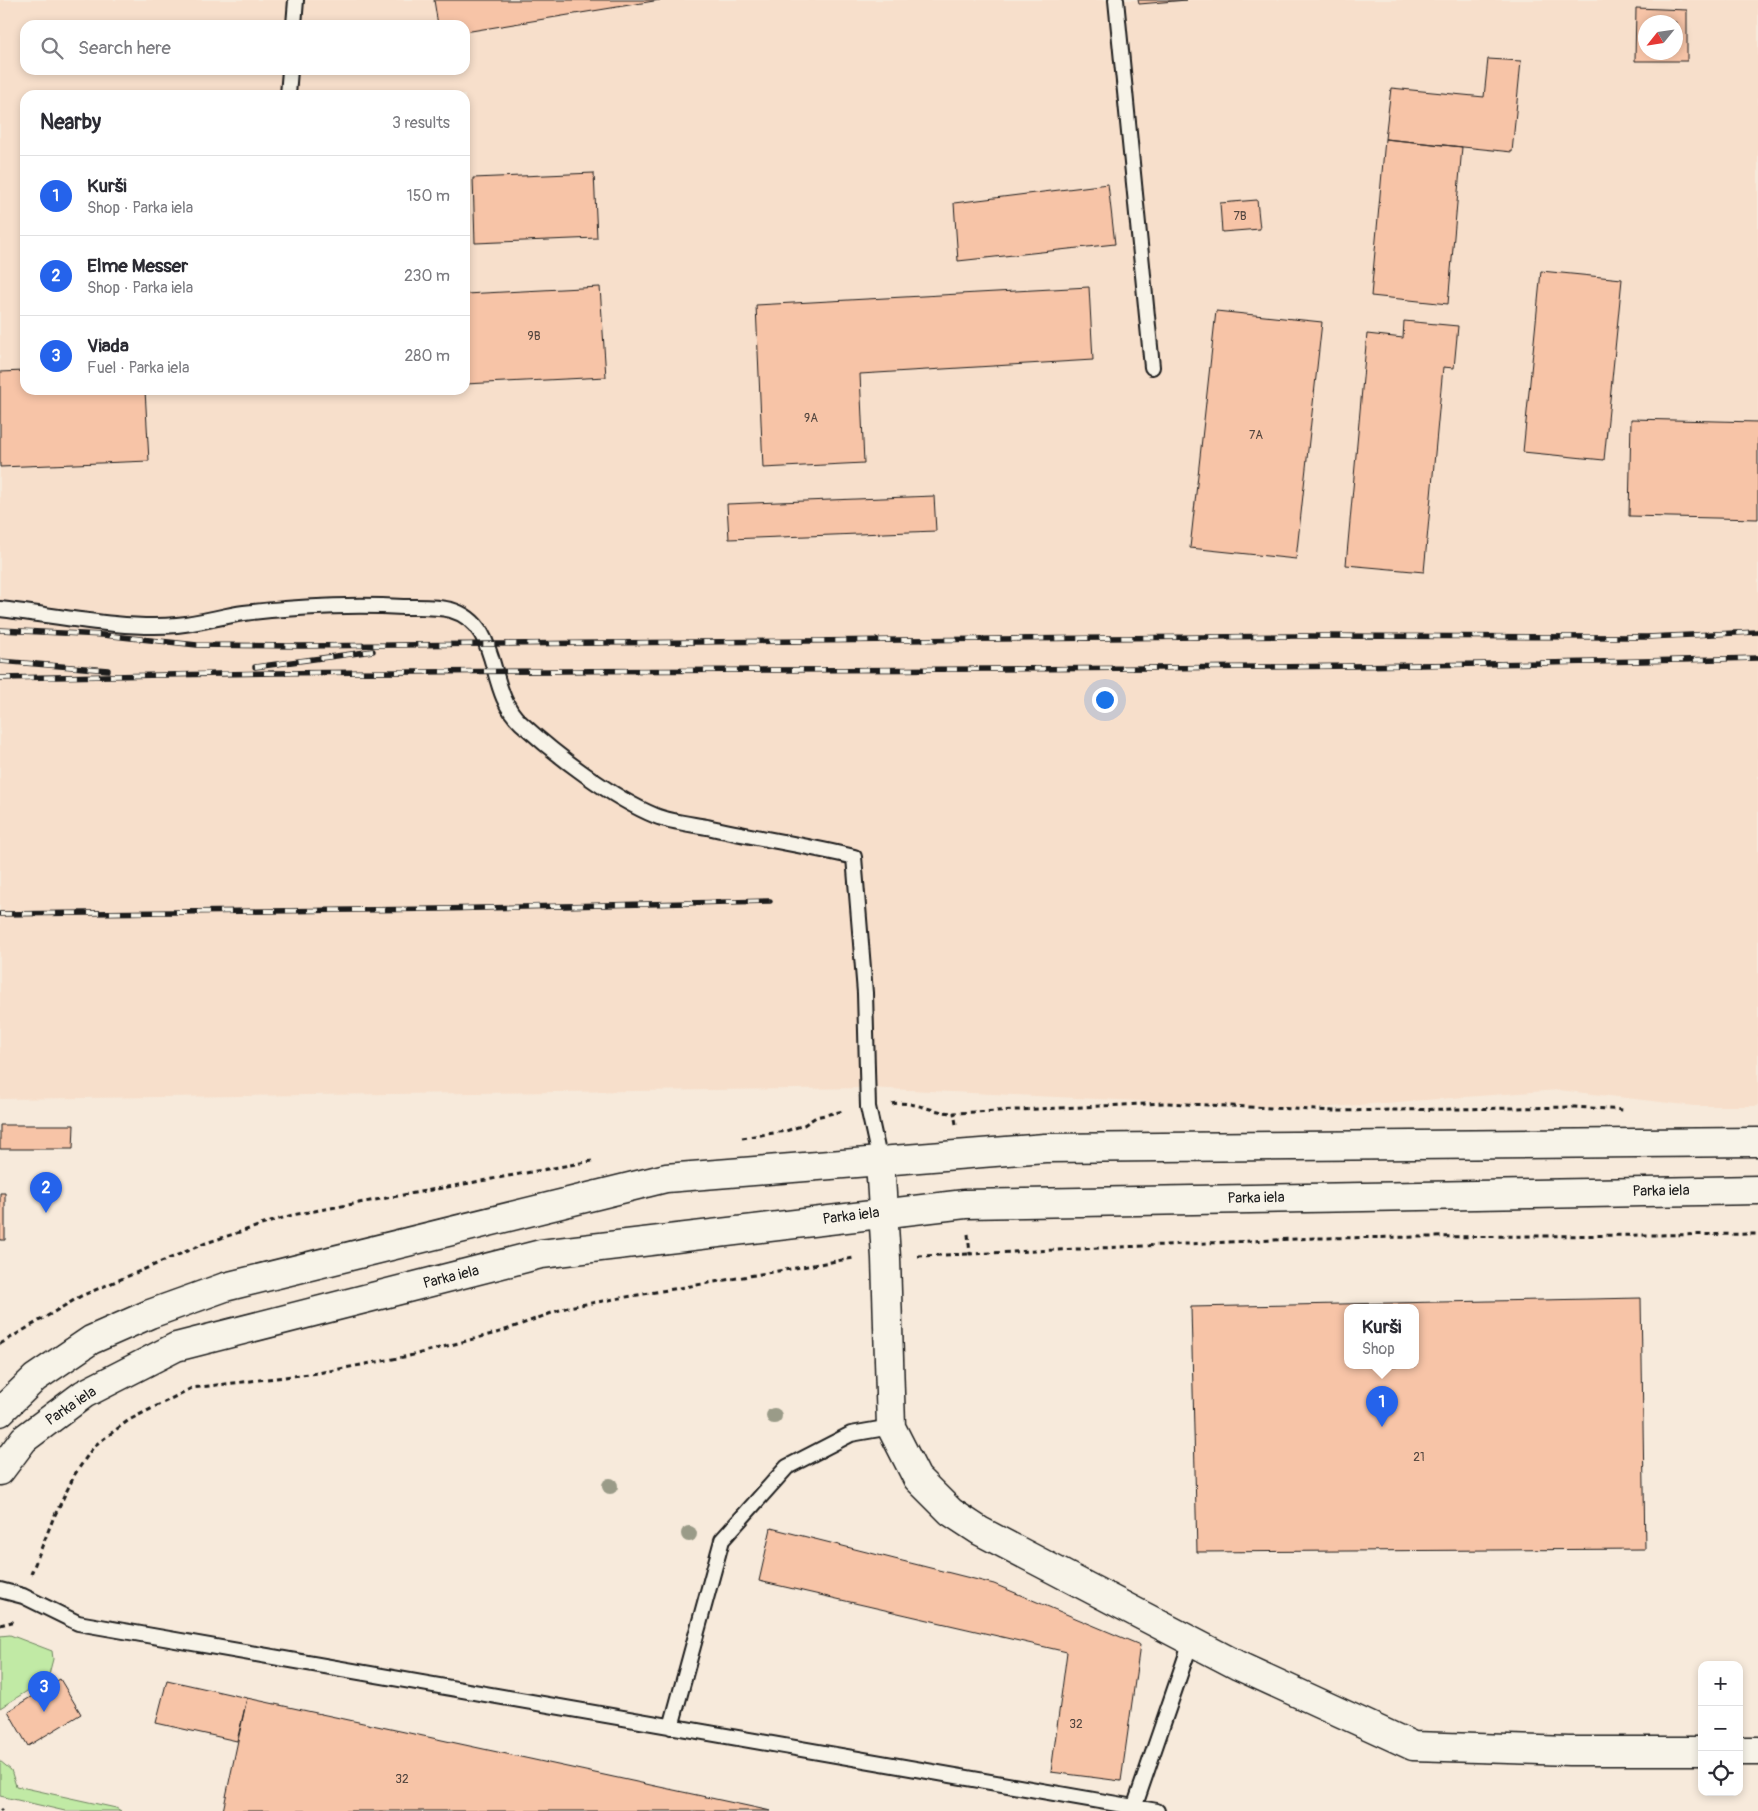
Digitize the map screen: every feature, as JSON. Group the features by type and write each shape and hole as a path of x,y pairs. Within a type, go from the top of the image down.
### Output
{"main road":[{"path":"0,1412 35,1378 91,1340 150,1314 224,1287 666,1178 1045,1148 1758,1142"},
{"path":"880,1162 891,1427 917,1478 951,1512 980,1531 1191,1642 1413,1746 1569,1751 1698,1751"},
{"name":"Parka iela","path":"0,1471 24,1439 84,1394 176,1347 541,1254 883,1212 965,1204 1758,1190"},
{"path":"1743,1751 1758,1751"}],"lane":[{"path":"294,20 296,0"},
{"path":"1116,0 1152,367"},
{"path":"288,90 290,75"},
{"path":"0,609 140,625 177,625 241,614 300,607 377,605 451,610 477,624 484,636 502,696 518,721 552,749 624,801 658,817 738,834 801,844 854,857 865,993 868,1107 880,1162"},
{"path":"671,1727 722,1540 787,1467 851,1434 891,1427"},
{"path":"0,1590 23,1596 78,1623 1134,1809 1157,1811"},
{"path":"1134,1809 1191,1642"}],"path":[{"path":"984,1253 1316,1238 1758,1234"},
{"path":"53,1519 75,1474 94,1446 129,1420 192,1388 318,1373 409,1356 500,1332 568,1307 808,1266"}],"shaded area":[{"path":"0,0 1758,0 1758,1106 1694,1106 1559,1090 1304,1109 868,1088 0,1099"}],"green space":[{"path":"10,1635 52,1651 53,1659 48,1678 0,1708 0,1636"},
{"path":"0,1761 11,1770 16,1786 116,1808 121,1811 65,1811 0,1796"}],"building":[{"path":"434,0 660,0 470,31 470,20 437,20"},
{"path":"1138,0 1187,0 1139,4"},
{"path":"1636,8 1687,10 1687,61 1635,61"},
{"path":"1488,59 1521,61 1512,152 1385,139 1391,88 1484,97"},
{"path":"1385,139 1462,147 1448,304 1371,296"},
{"path":"594,173 597,238 475,243 473,178"},
{"path":"1108,184 1115,244 958,261 954,203"},
{"path":"1257,200 1260,229 1222,232 1220,203"},
{"path":"1541,271 1622,279 1604,460 1523,452"},
{"path":"600,287 606,377 470,384 470,294"},
{"path":"1089,287 1093,360 860,374 864,463 763,468 756,305"},
{"path":"1216,311 1322,322 1296,559 1190,548"},
{"path":"1404,321 1458,326 1454,368 1443,367 1424,572 1346,565 1367,334 1403,338"},
{"path":"20,371 20,395 145,395 149,461 0,467 0,372"},
{"path":"1631,419 1758,422 1758,519 1629,516"},
{"path":"934,496 936,531 729,539 727,504"},
{"path":"0,1125 74,1125 73,1149 0,1149"},
{"path":"0,1193 5,1193 5,1240 0,1240"},
{"path":"1641,1298 1645,1549 1197,1552 1191,1307"},
{"path":"771,1528 994,1584 1140,1645 1121,1781 1051,1772 1067,1652 759,1581"},
{"path":"60,1679 81,1714 28,1746 8,1711"},
{"path":"167,1680 247,1698 237,1741 156,1723"},
{"path":"247,1698 771,1811 223,1811"}],"railway":[{"path":"0,630 103,635 197,645 301,646 1300,636 1647,637 1758,632"},
{"path":"255,667 373,651"},
{"path":"0,678 460,671 1387,666 1758,658"},
{"path":"0,661 108,670"},
{"path":"0,914 440,909 770,901"}],"place":[{"name":"Elme Messer","path":"46,1213"},
{"name":"Kurši","path":"1382,1427"},
{"name":"Viada","path":"44,1712"}]}
